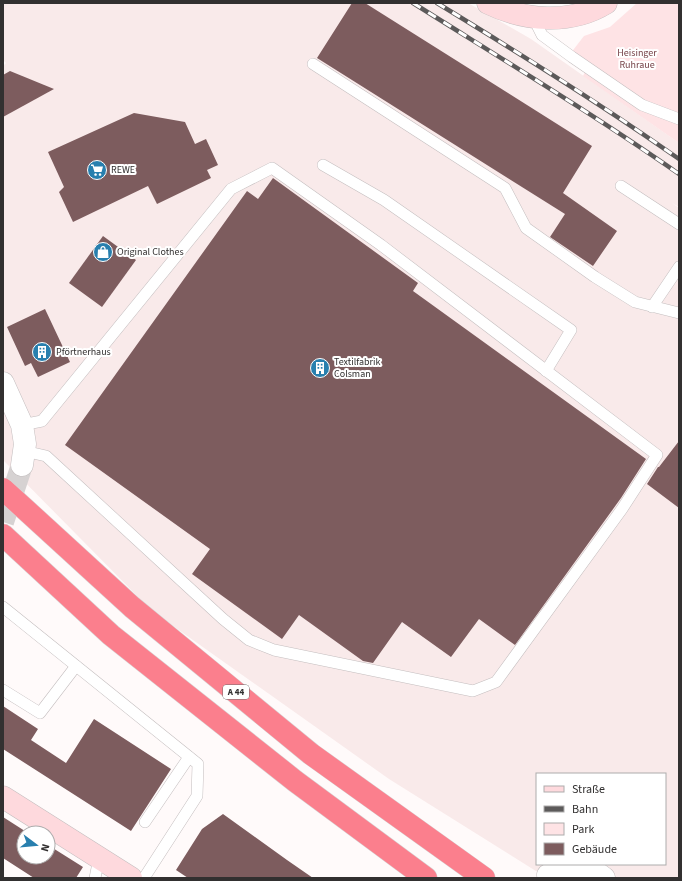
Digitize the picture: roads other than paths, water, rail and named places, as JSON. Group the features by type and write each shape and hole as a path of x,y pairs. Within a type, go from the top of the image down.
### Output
{"highway":[{"name":"A 44","path":"3,489 132,607 305,748 484,878"},
{"path":"3,535 111,635 294,781 426,878"}],"street":[{"path":"488,3 509,12 533,17 555,18 578,14 606,3"},
{"path":"3,383 22,425 25,444 23,458"},
{"path":"3,797 97,868 131,878"},
{"path":"548,875 564,869 578,868 591,870 604,878"}],"lane":[{"path":"533,17 542,35 572,57 642,105 679,119"},
{"path":"312,64 505,188 526,228 595,277 635,302 679,313"},
{"path":"323,165 384,200 571,330 546,371"},
{"path":"22,425 42,421 231,189 272,168 381,245 657,455 622,509 496,682 473,691 274,650 249,640 223,620 46,456 23,458"},
{"path":"621,186 679,224"},
{"path":"652,306 679,267"},
{"path":"3,607 198,764 197,796 144,878"},
{"path":"3,690 40,713 76,666"},
{"path":"145,822 189,757"}],"tunnel":[{"path":"3,522 22,465"}],"railway":[{"path":"413,3 581,108 679,174"},
{"path":"437,3 560,79 679,159"}],"place":[{"name":"REWE","path":"97,170"},
{"name":"Original Clothes","path":"103,252"},
{"name":"Pförtnerhaus","path":"42,352"},
{"name":"Textilfabrik Colsman","path":"320,368"}],"park label":[{"name":"Heisinger Ruhraue","path":"637,58"}]}
